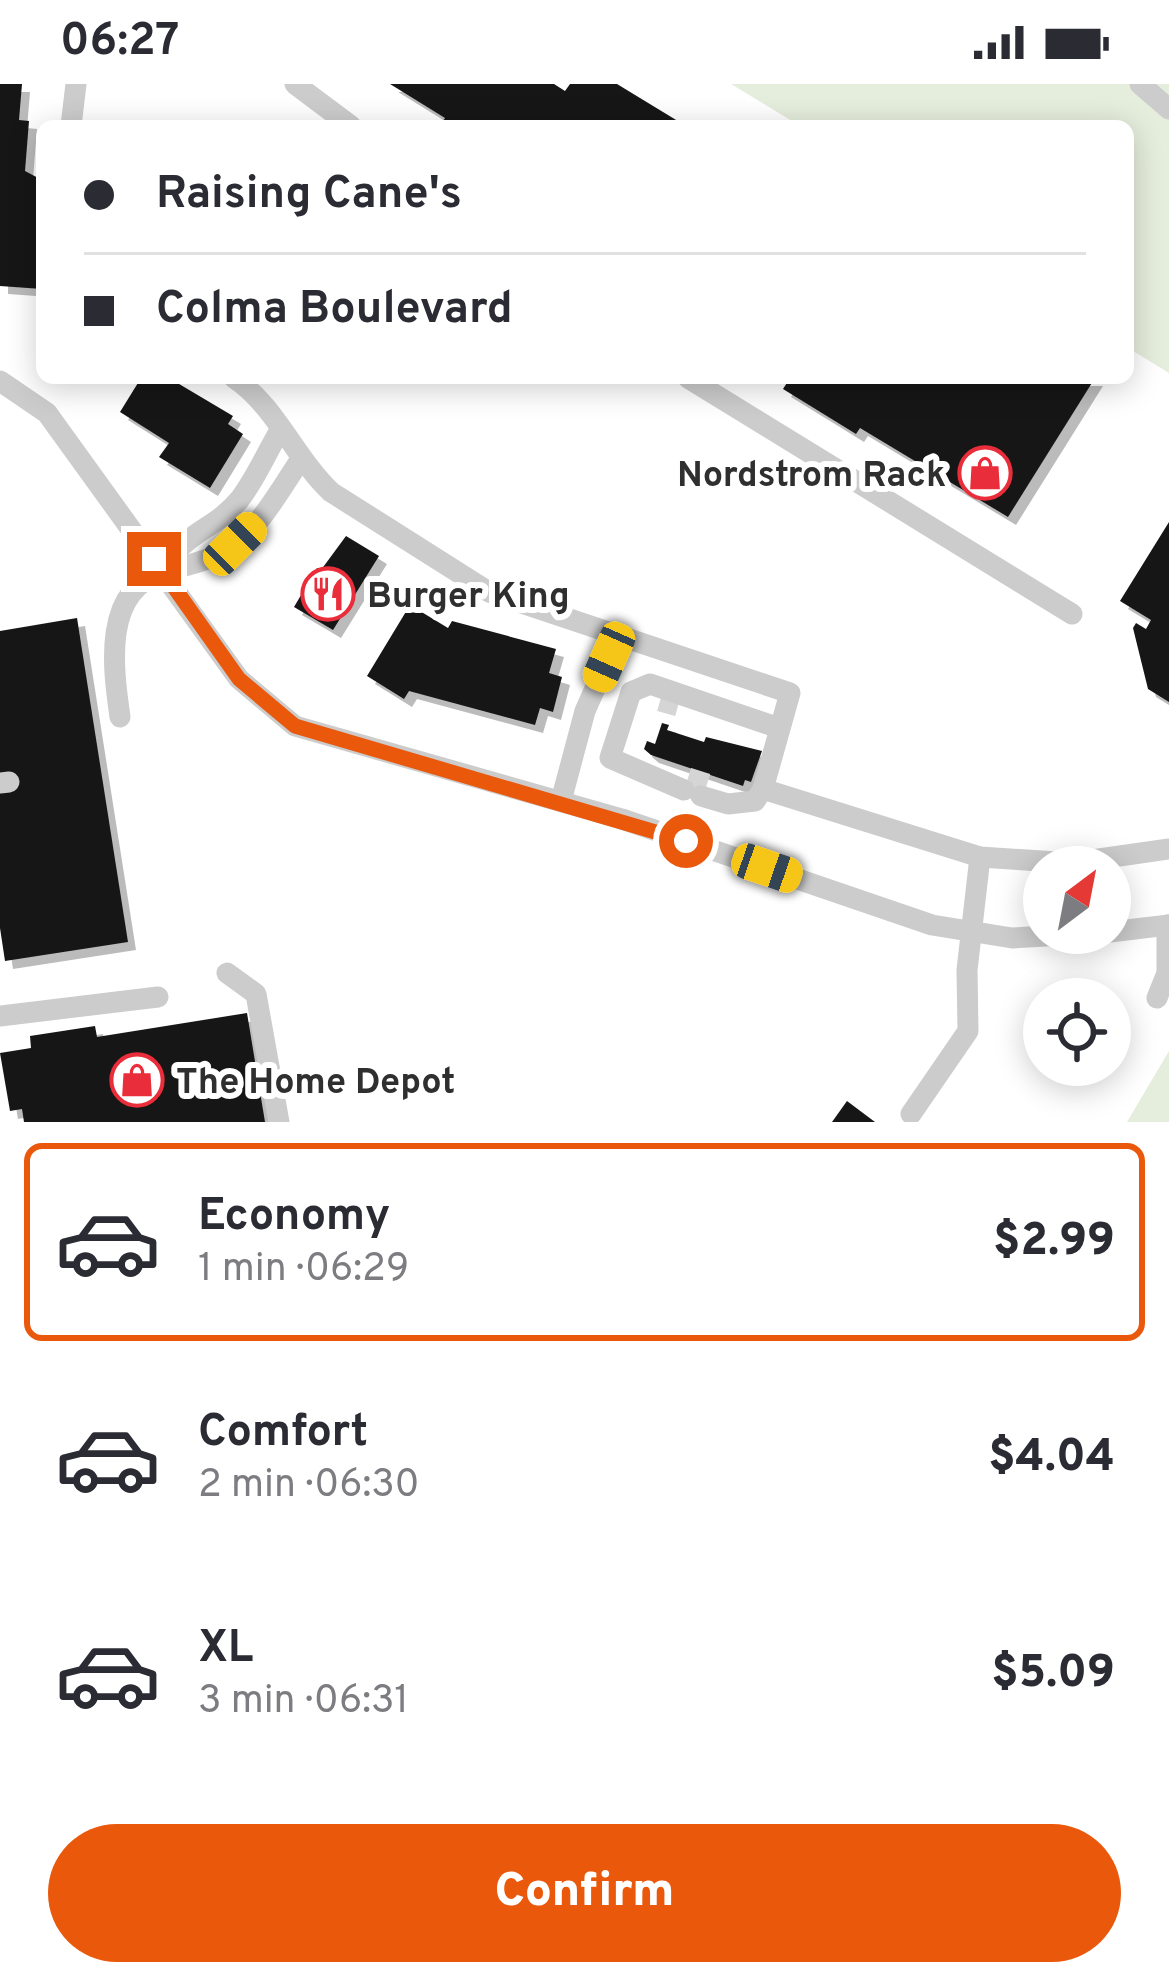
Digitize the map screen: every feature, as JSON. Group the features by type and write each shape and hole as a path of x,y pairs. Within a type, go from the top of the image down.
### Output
{"street":[{"path":"72,120 76,84"},
{"path":"295,84 343,120"},
{"path":"1141,84 1169,109"},
{"path":"0,381 46,413 239,679 295,726 561,802 932,925 1023,937"},
{"path":"244,384 253,390 301,459 331,492 489,592 790,693 759,795"},
{"path":"698,384 1072,614"},
{"path":"163,572 176,546 214,524 239,499 280,430"},
{"path":"120,717 114,674 116,624 133,590 163,572 186,570 235,544 261,518 301,459"},
{"path":"561,802 585,711 609,657"},
{"path":"777,734 650,685 631,692 610,758 695,787 759,795 980,857 1071,862 1169,849"},
{"path":"695,787 630,755 622,746 635,704 669,704 777,734"},
{"path":"911,1114 968,1031 970,933 980,857"},
{"path":"1131,929 1168,925 1167,973 1157,998"},
{"path":"227,974 256,994 279,1122"},
{"path":"0,1016 158,997"}],"green space":[{"path":"731,84 1169,84 1169,373 1134,352 1134,120 790,120"},
{"path":"1169,1051 1169,1122 1127,1122"}],"building":[{"path":"0,84 22,84 19,120 29,121 25,171 36,177 36,289 0,286"},
{"path":"390,84 554,84 565,91 570,84 617,84 676,120 444,120"},
{"path":"137,384 179,384 233,416 228,424 243,434 210,488 159,457 169,443 120,412"},
{"name":"Nordstrom Rack","path":"786,384 1091,384 1008,517 860,428 856,434 783,389"},
{"path":"1169,522 1169,702 1148,689 1133,628 1136,623 1146,629 1151,620 1120,601"},
{"name":"Burger King","path":"346,536 379,556 333,630 294,607 317,568 321,570"},
{"path":"410,605 448,628 452,621 556,649 549,673 562,677 553,712 540,708 535,725 409,691 404,699 367,676"},
{"path":"77,618 128,942 5,961 0,928 0,631"},
{"path":"662,723 669,725 667,730 704,742 706,737 762,751 751,782 745,780 743,786 651,755 644,749 647,741 655,744"},
{"name":"The Home Depot","path":"247,1013 265,1122 24,1122 22,1109 10,1111 0,1053 31,1048 30,1036 95,1026 97,1037"},
{"path":"847,1101 875,1122 832,1122"}],"tunnel":[{"path":"660,701 678,706"},
{"path":"688,778 707,784"}],"place":[{"name":"Nordstrom Rack","path":"985,473"},
{"name":"Burger King","path":"328,594"},
{"name":"The Home Depot","path":"137,1080"}],"route":[{"path":"154,559 239,679 295,726 686,841"}]}
